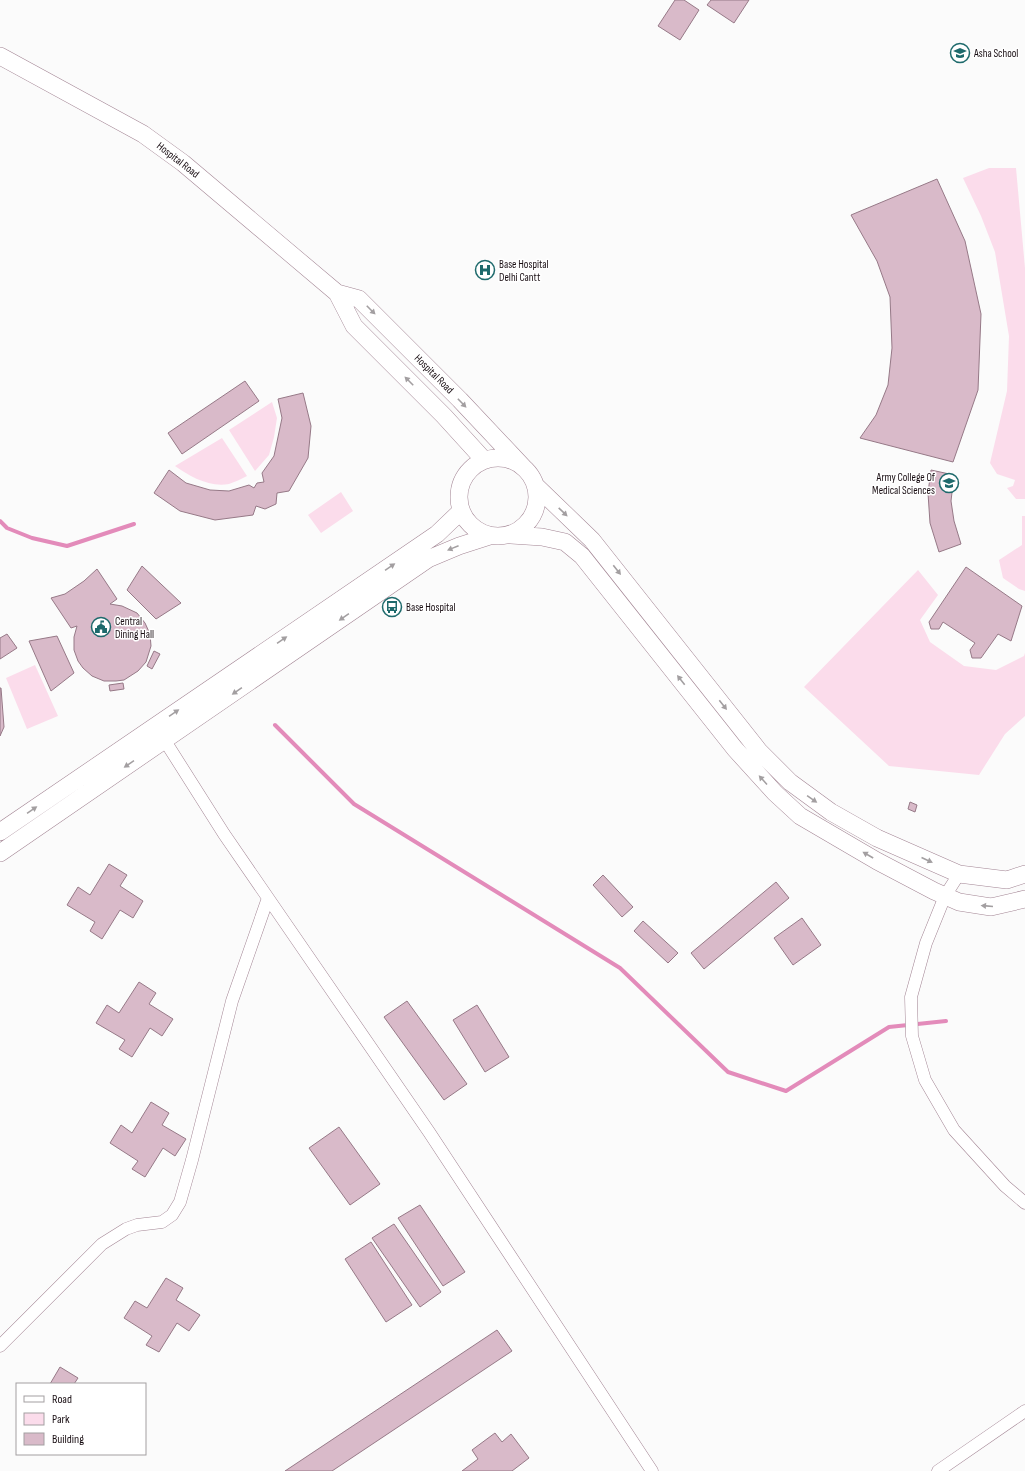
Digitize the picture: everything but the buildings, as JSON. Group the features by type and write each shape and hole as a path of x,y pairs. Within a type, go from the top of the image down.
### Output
{"street":[{"name":"Hospital Road","path":"0,56 143,134 183,163 337,293 354,326 444,416 484,460"},
{"name":"Hospital Road","path":"337,293 360,299 460,400 524,468"},
{"path":"0,853 428,559 459,546 490,536 511,534 520,530 528,523 533,515 537,505 537,495 531,475 524,468 506,458 484,460 470,469 461,482 458,492 461,511 466,520 472,527 481,533 490,536"},
{"path":"535,485 592,540 759,751 790,782 831,812 877,838 959,874 1007,880 1025,874"},
{"path":"0,832 438,534 461,511"},
{"path":"511,534 542,537 565,542 582,556 735,749 774,793 800,816 877,860 959,902 991,907 1025,899"},
{"path":"155,726 224,834 429,1132 652,1471"},
{"path":"959,874 945,896 926,942 910,997 912,1036 925,1080 954,1130 1005,1186 1025,1203"},
{"path":"0,1346 102,1244 126,1229 137,1225 162,1222 172,1215 180,1202 232,1001 268,898"},
{"path":"938,1471 1025,1411"}],"green space":[{"path":"989,168 1016,168 1025,268 1025,499 1016,499 1007,488 1013,486 1015,480 997,474 990,463 1007,391 1009,336 995,252 981,216 963,178"},
{"path":"272,402 277,418 274,437 269,455 255,471 229,430"},
{"path":"222,438 247,476 229,484 222,485 207,483 187,474 175,466"},
{"path":"341,492 353,511 321,533 308,515"},
{"path":"1022,516 1025,516 1025,591 1019,589 1003,578 999,560 1022,545"},
{"path":"918,570 938,595 920,620 930,642 964,666 996,670 1024,656 1025,653 1025,716 1005,734 979,775 889,766 804,687"},
{"path":"35,665 58,716 27,729 6,678"}],"waterway":[{"path":"0,521 7,528 32,538 67,546 134,524"},
{"path":"275,725 354,804 620,968 728,1072 786,1091 889,1027 946,1021"}],"place":[{"name":"Asha School","path":"960,53"},
{"name":"Base Hospital Delhi Cantt","path":"485,270"},
{"name":"Army College Of Medical Sciences","path":"949,483"},
{"name":"Base Hospital","path":"392,607"},
{"name":"Central Dining Hall","path":"101,627"}]}
